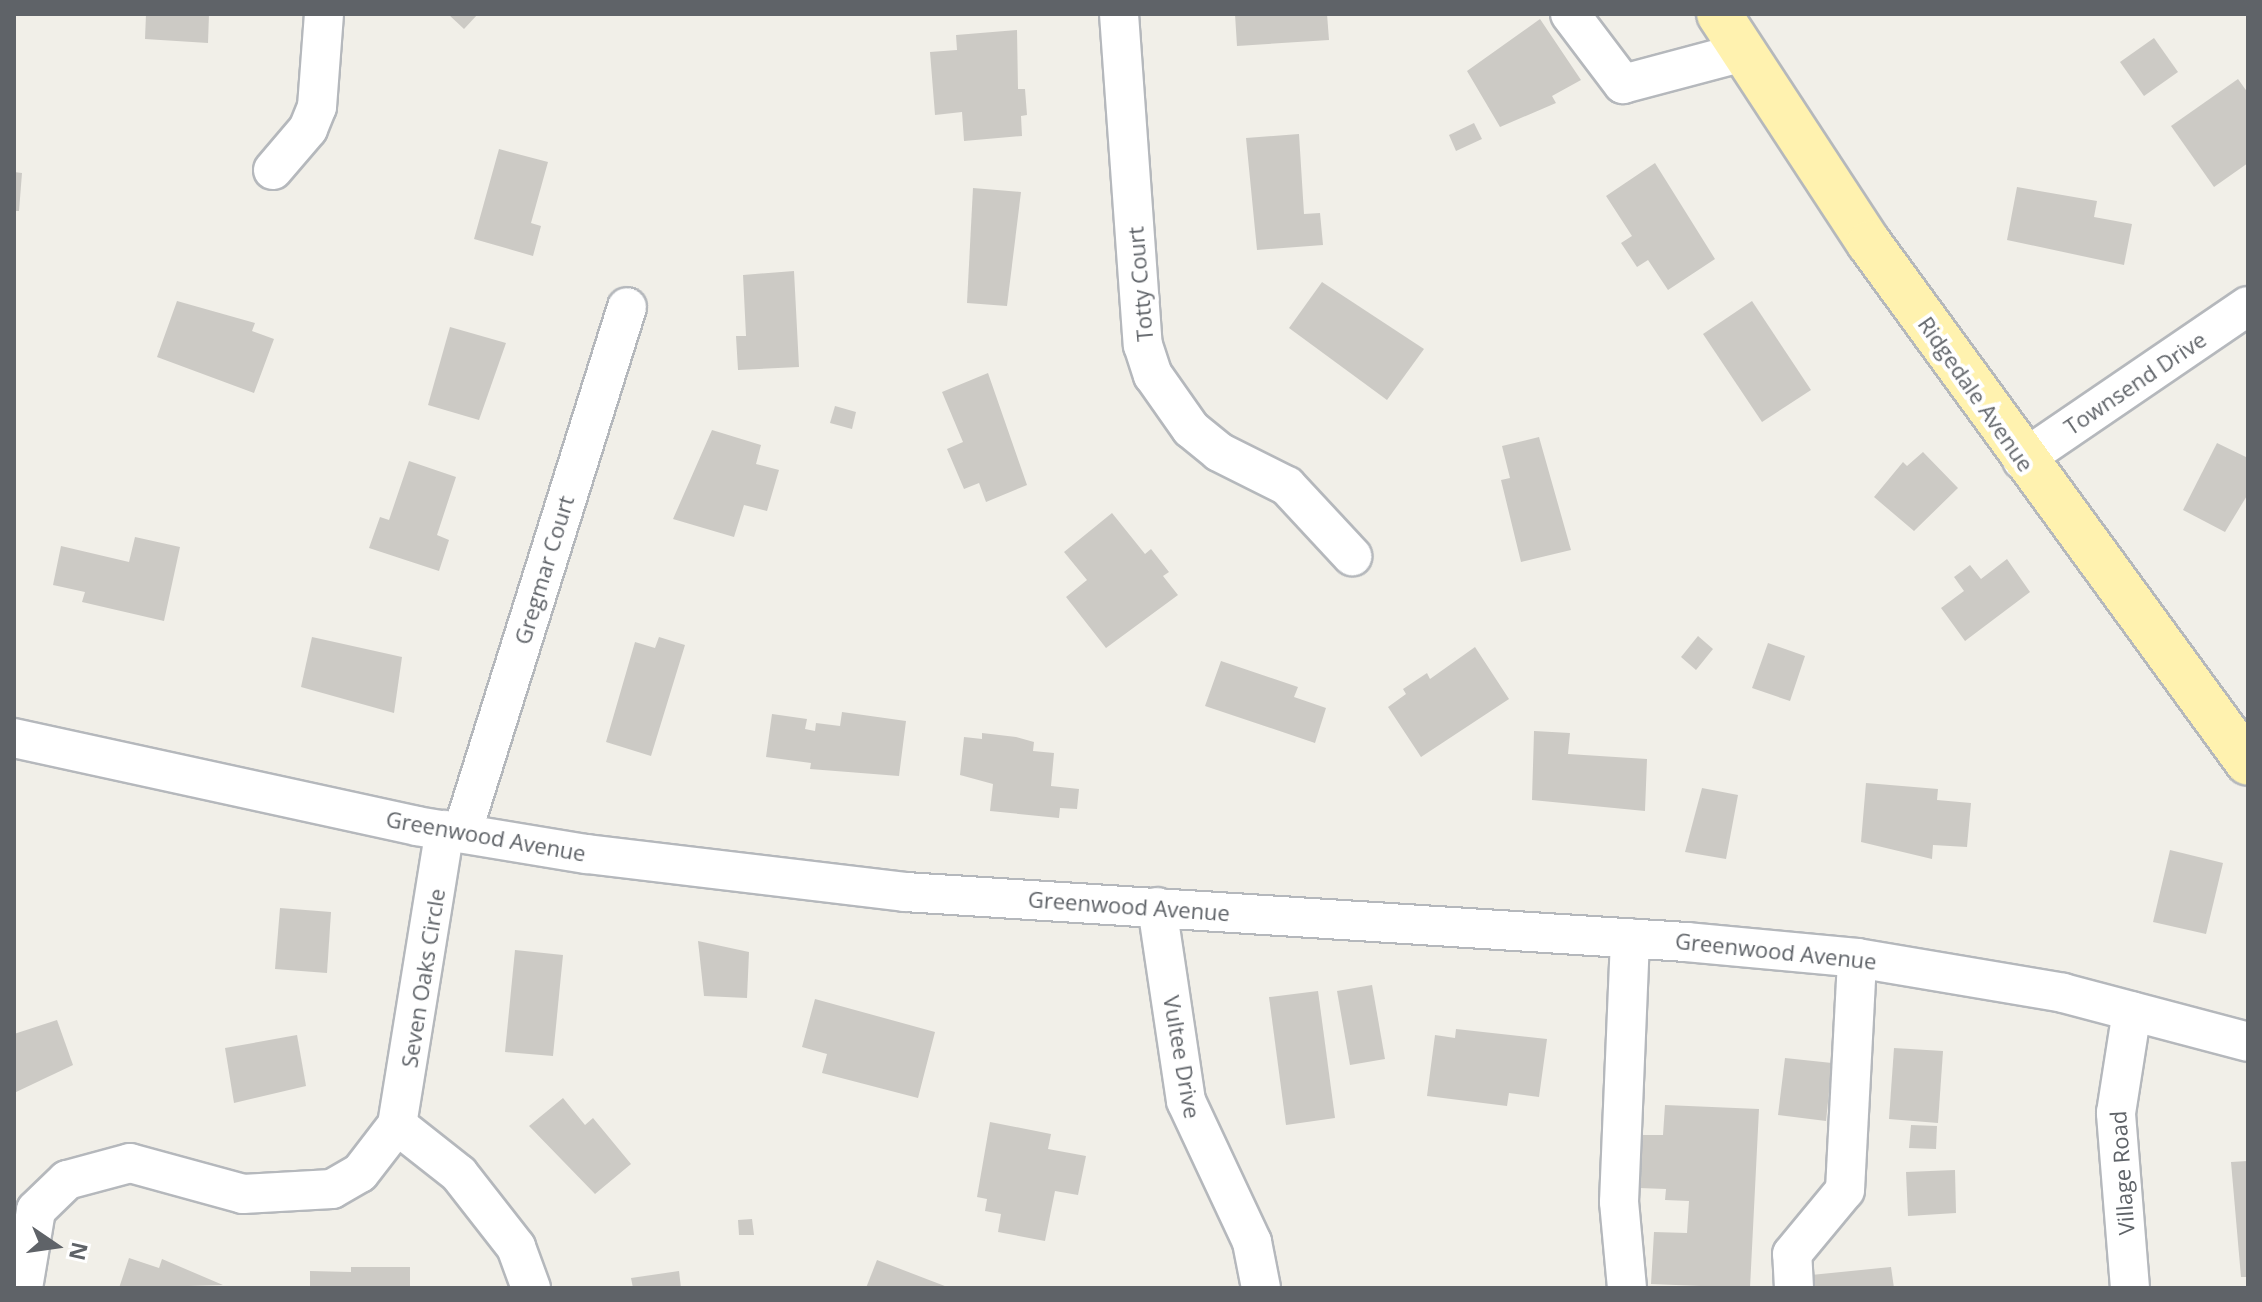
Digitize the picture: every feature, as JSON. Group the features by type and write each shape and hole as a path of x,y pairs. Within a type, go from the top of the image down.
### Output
{"main road":[{"name":"Ridgedale Avenue","path":"1719,14 1820,173 2022,460 2248,763"}],"street":[{"path":"273,170 308,129 317,107 324,14"},
{"name":"Totty Court","path":"1119,14 1143,345 1153,375 1191,429 1219,452 1287,486 1352,556"},
{"path":"1570,14 1623,84 1743,52"},
{"name":"Townsend Drive","path":"2022,460 2248,306"},
{"name":"Gregmar Court","path":"453,832 627,307"},
{"name":"Greenwood Avenue","path":"14,738 453,832 905,892 1630,938 1857,958 1987,977 2248,1042"},
{"name":"Seven Oaks Circle","path":"23,1288 36,1210 67,1180 130,1163 243,1194 332,1189 360,1173 397,1125 453,832"},
{"name":"Vultee Drive","path":"1157,907 1186,1101 1252,1242 1261,1288"},
{"path":"1627,1288 1619,1202 1630,938"},
{"path":"1794,1288 1792,1254 1845,1190 1857,958"},
{"name":"Village Road","path":"2130,1288 2116,1113 2132,1011"},
{"path":"397,1125 459,1174 516,1247 531,1288"}],"building":[{"path":"146,14 209,14 208,43 145,39"},
{"path":"448,14 478,14 464,29"},
{"path":"1235,14 1327,14 1329,40 1237,46"},
{"path":"1540,19 1581,80 1552,96 1556,103 1500,127 1467,71"},
{"path":"1017,30 1018,89 1025,89 1027,115 1021,116 1022,136 964,141 962,112 935,115 930,52 957,50 956,35"},
{"path":"2154,38 2178,72 2144,96 2120,62"},
{"path":"2238,79 2248,93 2248,163 2214,187 2171,126"},
{"path":"1474,123 1482,139 1456,151 1449,135"},
{"path":"1299,134 1304,214 1320,213 1323,245 1257,250 1246,138"},
{"path":"499,149 548,162 531,223 541,226 533,256 474,239"},
{"path":"1655,163 1715,259 1668,290 1648,260 1637,267 1621,243 1632,236 1606,196"},
{"path":"14,172 22,173 19,211 14,211"},
{"path":"2017,187 2097,201 2094,217 2132,224 2124,265 2007,240"},
{"path":"973,188 1021,192 1007,306 967,303"},
{"path":"794,271 799,367 738,370 736,336 746,336 743,275"},
{"path":"1322,282 1424,349 1387,400 1289,328"},
{"path":"177,301 255,323 252,331 274,339 254,393 157,357"},
{"path":"1752,301 1811,390 1762,422 1703,334"},
{"path":"450,327 506,343 479,420 428,405"},
{"path":"988,373 1027,485 986,502 979,483 964,489 947,449 963,442 942,392"},
{"path":"835,406 856,412 852,429 830,423"},
{"path":"712,430 761,445 756,464 779,470 767,511 744,505 734,537 673,519"},
{"path":"1539,437 1571,550 1521,562 1501,480 1510,478 1502,446"},
{"path":"2217,443 2248,458 2248,494 2225,532 2183,510"},
{"path":"1923,452 1958,488 1914,531 1874,497 1903,462 1907,466"},
{"path":"409,461 456,477 437,535 449,540 439,571 369,548 380,517 389,520"},
{"path":"1112,513 1145,554 1151,549 1169,572 1163,576 1178,595 1106,648 1066,597 1087,580 1064,552"},
{"path":"135,537 180,547 164,621 82,602 85,592 53,585 61,546 129,562"},
{"path":"2007,559 2030,592 1965,641 1941,608 1964,591 1954,577 1970,565 1981,579"},
{"path":"1698,636 1713,649 1696,670 1681,657"},
{"path":"312,637 402,657 394,713 301,687"},
{"path":"659,637 685,645 651,756 606,742 635,642 655,648"},
{"path":"1768,643 1805,656 1790,701 1752,688"},
{"path":"1475,647 1509,699 1421,757 1388,707 1406,694 1403,689 1427,673 1430,679"},
{"path":"1221,661 1298,687 1294,697 1326,708 1315,743 1205,706"},
{"path":"842,712 906,721 899,776 810,769 811,763 766,757 772,714 807,719 805,729 815,731 816,723 840,726"},
{"path":"1534,731 1570,733 1568,754 1647,759 1645,811 1532,800"},
{"path":"982,733 1034,742 1033,751 1054,753 1051,786 1079,789 1077,809 1060,808 1059,818 990,811 993,784 960,775 964,737 982,739"},
{"path":"1866,783 1938,789 1937,800 1971,803 1967,847 1933,845 1932,859 1861,842"},
{"path":"1702,788 1738,795 1726,859 1685,852"},
{"path":"2170,850 2223,863 2206,934 2153,922"},
{"path":"280,908 331,912 327,973 275,969"},
{"path":"698,941 749,952 747,998 704,996"},
{"path":"515,950 563,955 553,1056 505,1052"},
{"path":"1372,985 1385,1059 1350,1065 1337,991"},
{"path":"1318,991 1335,1118 1286,1125 1269,997"},
{"path":"815,999 935,1032 918,1098 822,1073 827,1054 802,1047"},
{"path":"57,1020 73,1065 14,1093 14,1034"},
{"path":"1456,1029 1547,1039 1539,1097 1509,1093 1507,1106 1427,1096 1435,1035 1455,1038"},
{"path":"297,1035 306,1086 234,1103 225,1048"},
{"path":"1894,1048 1943,1051 1938,1123 1889,1119"},
{"path":"1785,1058 1832,1063 1826,1121 1778,1115"},
{"path":"563,1098 585,1125 593,1118 631,1164 595,1194 529,1126"},
{"path":"1665,1105 1759,1109 1750,1288 1651,1284 1654,1232 1687,1233 1689,1201 1665,1200 1666,1189 1639,1188 1641,1135 1663,1135"},
{"path":"990,1122 1051,1134 1048,1149 1086,1156 1078,1195 1055,1191 1045,1241 998,1232 1001,1214 985,1211 987,1199 977,1197"},
{"path":"1911,1125 1937,1126 1936,1149 1909,1148"},
{"path":"2248,1161 2248,1277 2241,1277 2231,1162"},
{"path":"1955,1170 1956,1213 1908,1216 1906,1172"},
{"path":"752,1219 754,1235 739,1235 738,1220"},
{"path":"129,1258 159,1268 162,1259 223,1285 119,1288"},
{"path":"877,1260 950,1288 866,1288"},
{"path":"351,1267 410,1267 410,1288 310,1288 310,1271 351,1272"},
{"path":"1891,1267 1894,1288 1802,1288 1801,1276"},
{"path":"679,1271 681,1288 633,1288 631,1278"}]}
